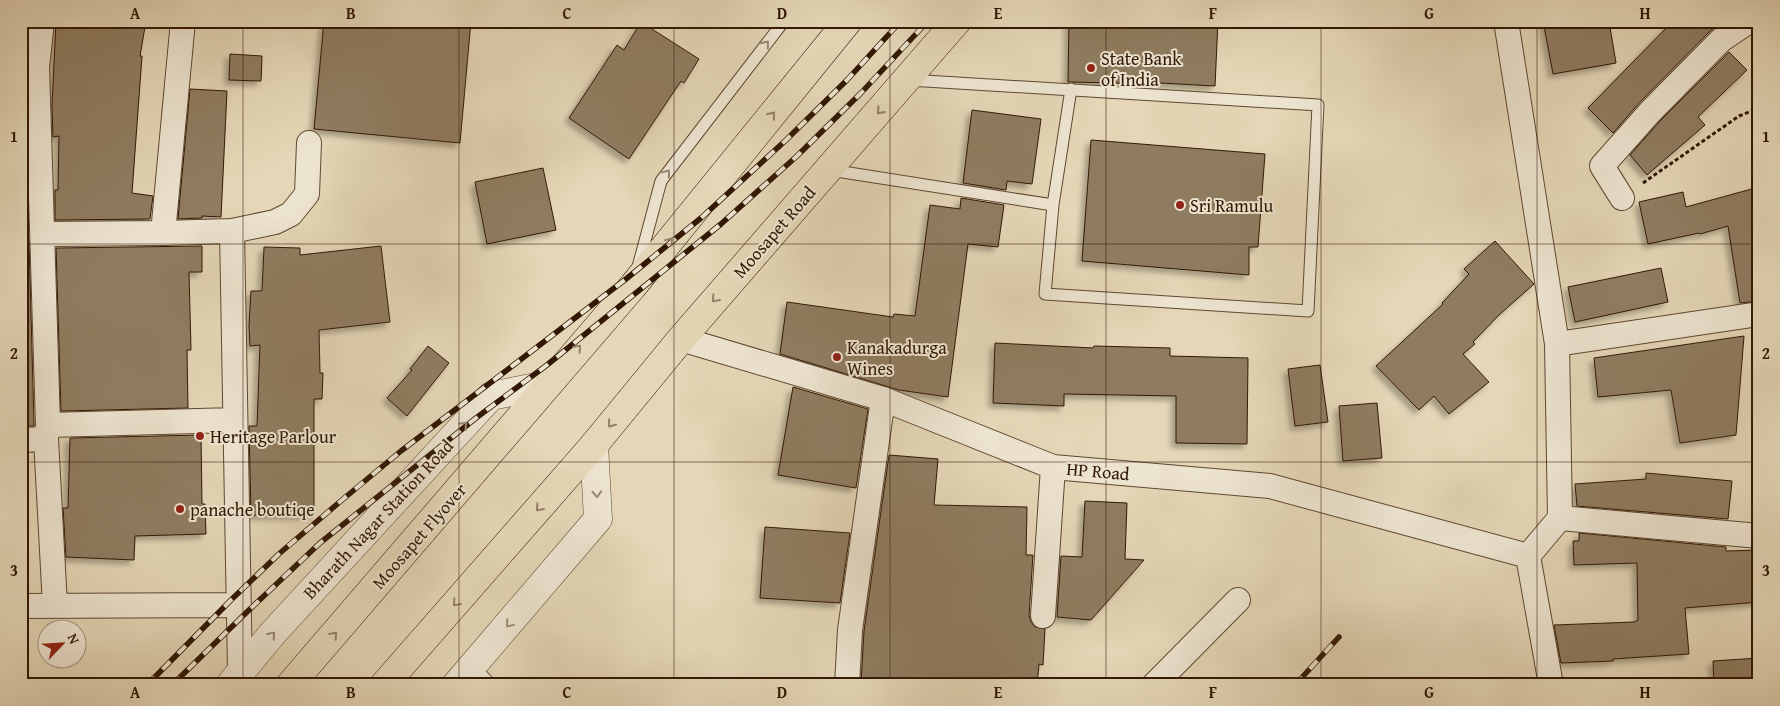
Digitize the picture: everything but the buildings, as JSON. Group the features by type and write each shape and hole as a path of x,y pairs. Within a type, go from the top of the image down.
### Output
{"highway":[{"path":"546,385 633,286 848,21"},
{"name":"Moosapet Road","path":"594,445 680,339 908,80 957,21"},
{"name":"Moosapet Flyover","path":"290,685 438,515 546,385"},
{"path":"384,685 594,445"}],"street":[{"path":"42,21 29,67 43,234 47,432 55,606"},
{"path":"164,233 183,21"},
{"path":"1506,21 1557,344 1560,518 1528,556 1551,685"},
{"path":"1622,198 1602,166 1650,112 1721,40 1749,21"},
{"path":"43,234 232,231 275,222 291,214 306,194 309,143"},
{"path":"232,231 238,605 235,678"},
{"path":"1557,344 1759,314"},
{"name":"HP Road","path":"680,339 883,399 1053,467 1270,486 1528,556"},
{"name":"Bharath Nagar Station Road","path":"235,678 273,633 491,396 546,385"},
{"path":"847,685 850,630 883,399"},
{"path":"21,440 47,432 235,420"},
{"path":"464,675 598,519 594,445"},
{"path":"1043,616 1053,467"},
{"path":"1560,518 1759,536"},
{"path":"1154,685 1238,600"},
{"path":"21,606 238,605"}],"lane":[{"path":"633,286 661,181 784,21"},
{"path":"908,80 1071,89 1318,104 1308,311 1045,294 1053,205 1071,89"},
{"path":"828,170 1053,205"},
{"path":"464,675 491,685"}],"path":[{"path":"1622,198 1739,116 1759,108"}],"railway":[{"path":"147,685 280,553 342,500 401,451 626,279 701,218 785,141 847,80 901,21"},
{"path":"172,685 320,543 476,418 547,365 721,224 797,156 861,93 928,21"},
{"path":"1295,685 1339,637"}],"place":[{"name":"State Bank of India","path":"1091,68"},
{"name":"Sri Ramulu","path":"1180,205"},
{"name":"Kanakadurga Wines","path":"837,357"},
{"name":"Heritage Parlour","path":"200,436"},
{"name":"panache boutiqe","path":"180,509"}]}
